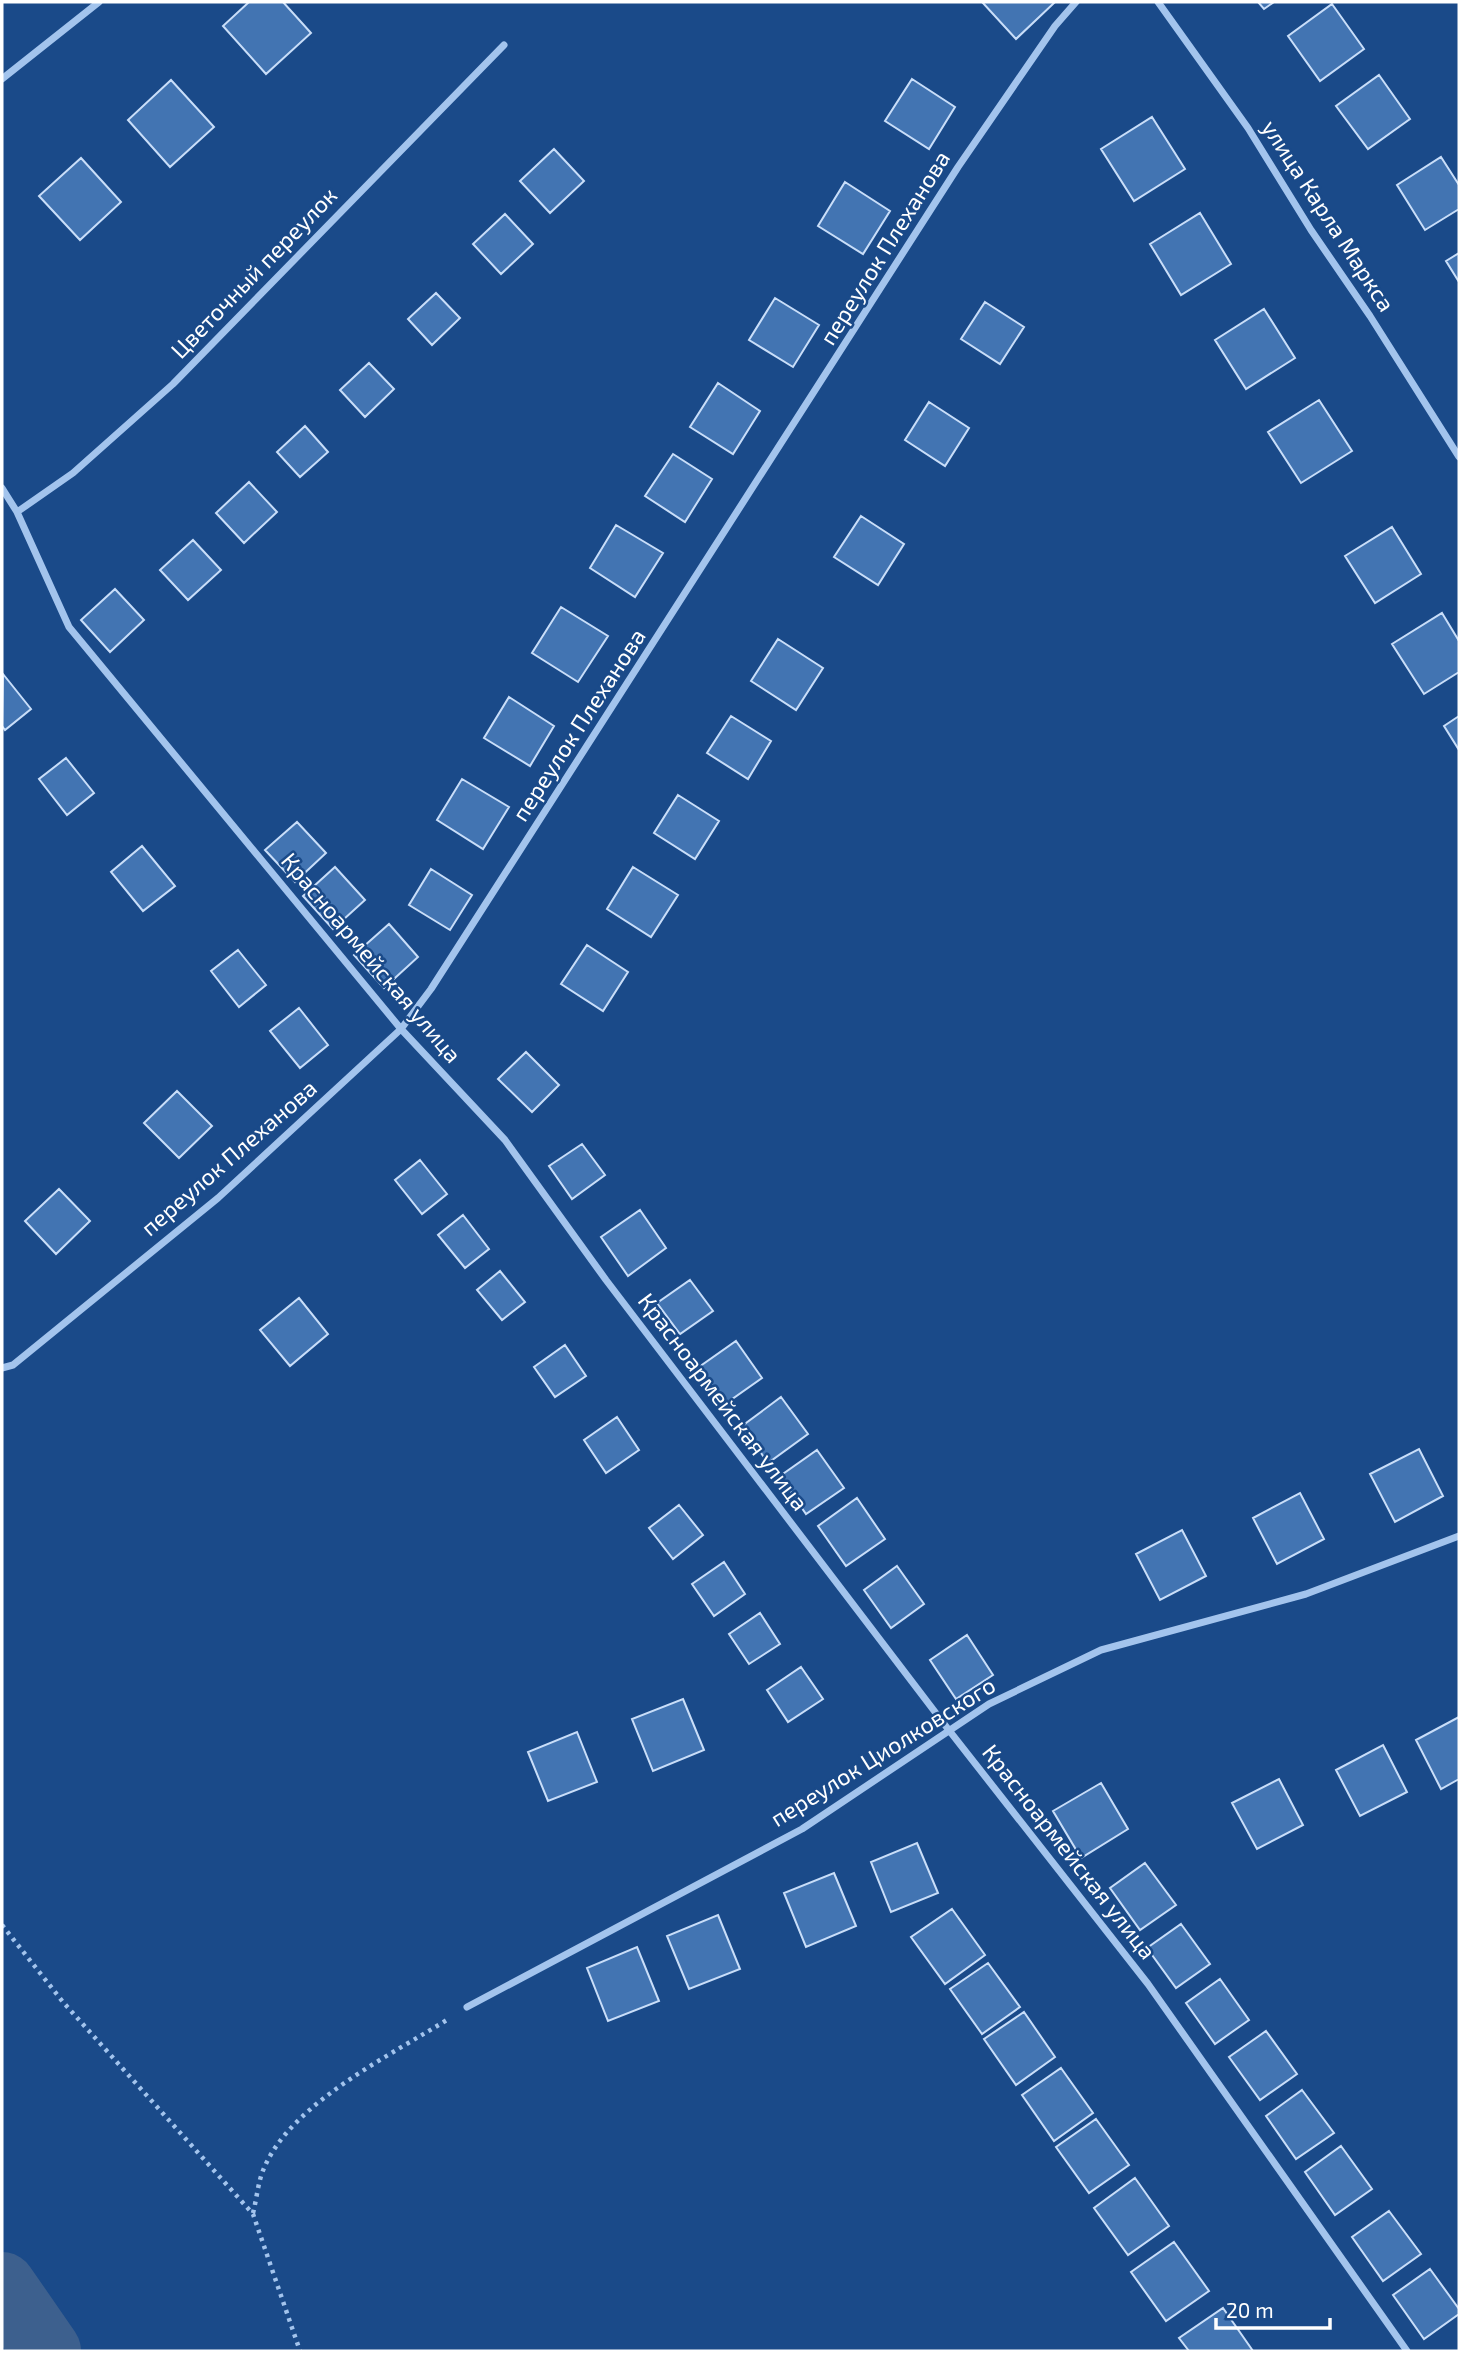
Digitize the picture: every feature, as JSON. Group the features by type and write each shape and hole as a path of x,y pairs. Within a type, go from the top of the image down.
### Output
{"street":[{"path":"2,79 99,2"},
{"name":"переулок Плеханова","path":"2,1368 13,1366 218,1198 401,1029 439,977 958,167 1055,26 1076,2"},
{"name":"улица Карла Маркса","path":"1158,2 1248,128 1459,457"},
{"name":"Цветочный переулок","path":"17,512 73,474 173,384 504,45"},
{"name":"Красноармейская улица","path":"2,488 17,512 69,627 401,1029 505,1140 606,1280 948,1729 1148,1984 1407,2351"},
{"name":"переулок Циолковского","path":"467,2007 802,1829 989,1704 1101,1650 1306,1594 1459,1536"}],"path":[{"path":"2,1925 62,2002 253,2214 300,2351"},
{"path":"253,2214 265,2166 292,2126 342,2087 467,2007"}],"building":[{"path":"249,2 283,2 311,33 266,74 223,26"},
{"path":"982,2 1053,2 1054,3 1016,39"},
{"path":"1258,2 1274,2 1264,9"},
{"path":"1332,4 1364,49 1320,81 1288,36"},
{"path":"1379,75 1410,119 1368,149 1336,106"},
{"path":"912,79 955,107 929,149 885,121"},
{"path":"171,80 214,127 170,167 128,120"},
{"path":"1152,117 1185,169 1134,201 1101,149"},
{"path":"554,149 584,181 550,213 520,181"},
{"path":"1441,157 1459,185 1459,209 1425,230 1397,185"},
{"path":"81,158 121,202 80,240 39,196"},
{"path":"845,182 890,211 863,254 818,226"},
{"path":"1200,213 1231,264 1181,295 1150,244"},
{"path":"505,214 533,244 501,274 473,244"},
{"path":"1459,253 1459,282 1446,261"},
{"path":"436,293 460,318 432,345 408,319"},
{"path":"775,298 819,325 793,367 749,340"},
{"path":"985,302 1024,327 1000,364 961,339"},
{"path":"1264,309 1295,358 1246,389 1215,340"},
{"path":"369,363 394,389 365,417 340,390"},
{"path":"718,383 760,411 733,454 690,427"},
{"path":"1319,400 1352,451 1301,483 1268,432"},
{"path":"929,402 969,428 945,466 905,440"},
{"path":"305,426 328,452 300,477 277,452"},
{"path":"673,454 712,479 685,522 645,496"},
{"path":"249,482 277,512 244,543 216,513"},
{"path":"861,516 904,544 878,585 834,557"},
{"path":"616,525 663,553 635,597 590,568"},
{"path":"1392,527 1421,574 1375,603 1345,556"},
{"path":"193,540 221,570 188,600 160,570"},
{"path":"115,589 144,620 110,652 81,620"},
{"path":"561,607 608,636 578,682 532,653"},
{"path":"1442,613 1459,641 1459,672 1424,694 1392,644"},
{"path":"778,639 823,668 796,710 751,681"},
{"path":"3,674 31,709 5,730 2,726"},
{"path":"509,697 554,726 530,766 484,738"},
{"path":"731,716 771,741 748,779 707,753"},
{"path":"1459,716 1459,750 1444,726"},
{"path":"66,758 94,793 67,815 39,779"},
{"path":"462,779 509,807 483,849 437,820"},
{"path":"678,795 719,821 695,859 654,833"},
{"path":"297,822 326,853 295,882 265,850"},
{"path":"142,846 175,886 143,911 111,872"},
{"path":"335,867 365,900 333,929 303,896"},
{"path":"633,867 678,895 651,937 607,909"},
{"path":"431,869 472,895 450,930 409,905"},
{"path":"389,924 418,957 384,988 354,955"},
{"path":"587,945 628,972 603,1011 561,984"},
{"path":"238,950 266,985 239,1007 211,971"},
{"path":"299,1008 328,1045 300,1068 270,1031"},
{"path":"526,1052 559,1085 532,1112 498,1079"},
{"path":"177,1091 212,1126 179,1158 144,1123"},
{"path":"582,1144 605,1175 572,1199 549,1166"},
{"path":"420,1160 447,1194 422,1214 395,1180"},
{"path":"59,1189 90,1221 56,1254 25,1221"},
{"path":"640,1210 666,1248 628,1276 601,1237"},
{"path":"463,1215 489,1249 465,1268 438,1235"},
{"path":"500,1271 525,1302 502,1320 477,1290"},
{"path":"690,1280 713,1311 680,1334 657,1303"},
{"path":"299,1298 328,1334 290,1366 260,1330"},
{"path":"736,1341 762,1378 725,1404 699,1367"},
{"path":"565,1345 586,1376 555,1397 534,1367"},
{"path":"781,1397 808,1434 768,1463 742,1426"},
{"path":"617,1417 639,1450 606,1473 584,1440"},
{"path":"1419,1449 1443,1496 1395,1522 1370,1474"},
{"path":"817,1450 844,1488 806,1514 780,1476"},
{"path":"1300,1493 1324,1539 1277,1564 1253,1518"},
{"path":"857,1498 885,1539 846,1566 818,1526"},
{"path":"679,1505 703,1535 673,1559 649,1528"},
{"path":"1182,1530 1206,1576 1160,1600 1136,1554"},
{"path":"724,1562 745,1594 714,1616 692,1584"},
{"path":"897,1566 924,1604 891,1628 864,1590"},
{"path":"760,1613 780,1644 749,1664 729,1634"},
{"path":"967,1635 993,1675 956,1699 930,1660"},
{"path":"801,1667 823,1699 788,1722 767,1690"},
{"path":"683,1699 704,1750 653,1771 632,1719"},
{"path":"1459,1717 1459,1779 1441,1789 1416,1740"},
{"path":"577,1732 597,1782 548,1801 528,1752"},
{"path":"1383,1745 1407,1792 1360,1816 1336,1770"},
{"path":"1279,1779 1303,1825 1257,1849 1232,1803"},
{"path":"1101,1783 1128,1829 1081,1858 1053,1811"},
{"path":"917,1843 938,1893 891,1912 871,1862"},
{"path":"1145,1863 1176,1905 1140,1930 1110,1888"},
{"path":"834,1873 856,1926 806,1947 784,1893"},
{"path":"952,1909 985,1955 945,1984 911,1937"},
{"path":"718,1915 740,1969 689,1989 667,1936"},
{"path":"1181,1924 1210,1964 1176,1988 1147,1948"},
{"path":"637,1947 659,2001 608,2021 587,1968"},
{"path":"988,1963 1020,2007 982,2034 950,1989"},
{"path":"1220,1979 1249,2020 1215,2044 1186,2003"},
{"path":"1024,2012 1055,2057 1016,2085 984,2039"},
{"path":"1266,2031 1297,2074 1260,2100 1229,2057"},
{"path":"1061,2068 1093,2113 1054,2141 1022,2095"},
{"path":"1302,2090 1334,2133 1296,2159 1266,2116"},
{"path":"1096,2119 1129,2165 1089,2193 1056,2147"},
{"path":"1341,2146 1372,2189 1335,2215 1305,2172"},
{"path":"1135,2178 1169,2226 1128,2255 1094,2208"},
{"path":"1389,2211 1421,2254 1383,2281 1352,2237"},
{"path":"1174,2242 1209,2291 1166,2321 1131,2272"},
{"path":"1430,2269 1459,2309 1459,2314 1424,2339 1393,2295"},
{"path":"1223,2308 1253,2351 1189,2351 1179,2338"}],"waterway":[{"path":"2,2286 47,2351"}]}
